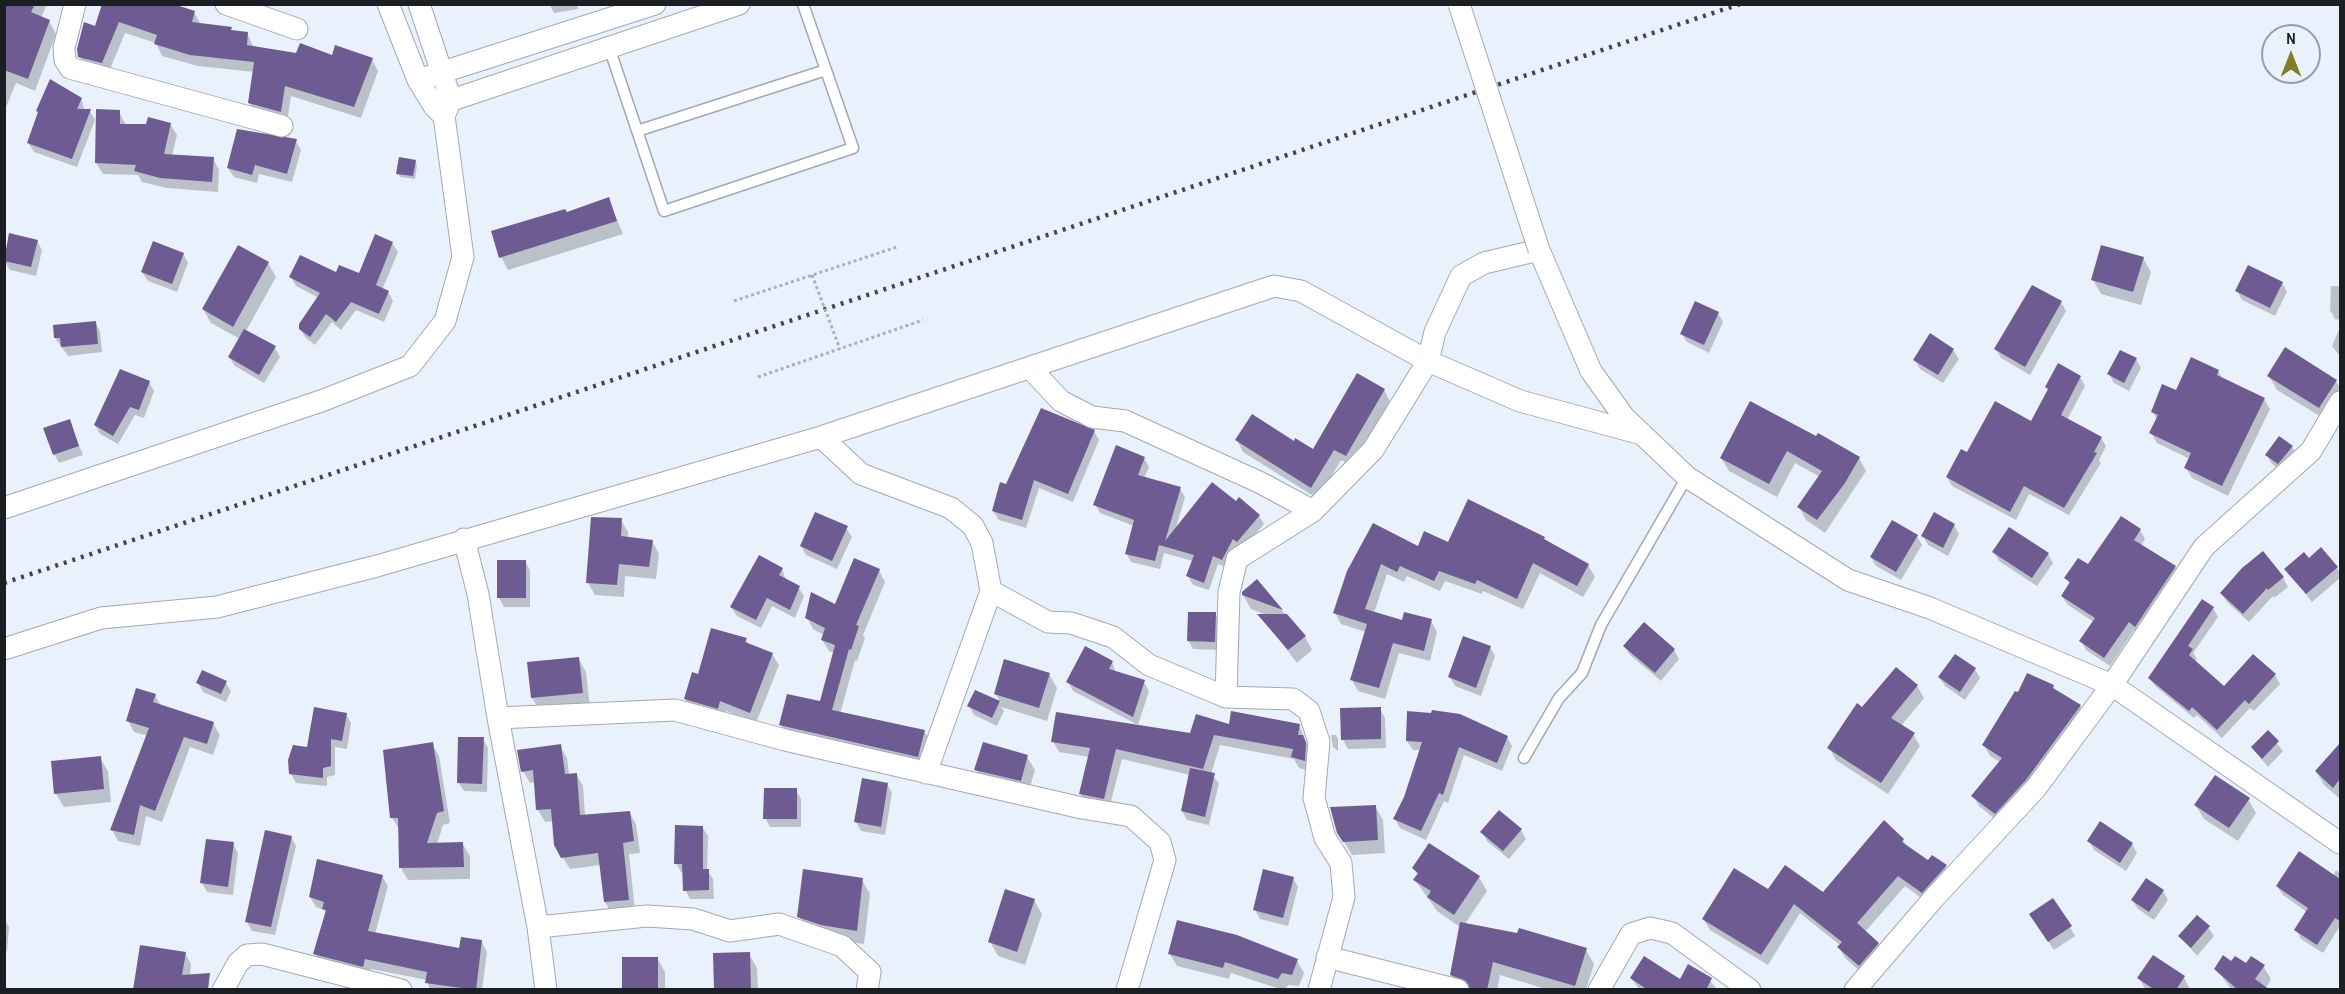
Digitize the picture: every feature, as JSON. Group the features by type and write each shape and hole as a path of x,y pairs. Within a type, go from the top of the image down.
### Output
{"street":[{"path":"75,4 64,48 65,60 70,68 282,126"},
{"path":"226,4 297,29"},
{"path":"388,4 418,80 443,107"},
{"path":"4,508 324,400 410,366 445,321 463,257 443,107 442,72 420,4"},
{"path":"418,80 655,4"},
{"path":"443,107 609,47 739,4"},
{"path":"1458,4 1539,250 1591,371 1624,417 1687,477 1848,580 1930,608 2112,685 2340,843"},
{"path":"1226,697 1229,592 1237,559 1313,512 1373,450 1428,361 1435,332 1461,276 1484,263 1539,250"},
{"path":"4,649 101,618 217,607 377,566 821,437 1274,286 1301,291 1428,361 1520,401 1642,434"},
{"path":"1030,368 1061,401 1092,417 1125,421 1261,483 1313,512"},
{"path":"1855,990 1934,898 2036,788 2112,685 2204,547 2311,451 2340,402"},
{"path":"821,437 861,474 951,508 973,526 982,543 991,591 926,773"},
{"path":"464,539 478,594 498,718 538,927 546,990"},
{"path":"991,591 1048,622 1071,623 1113,637 1149,665 1226,697 1293,699 1309,711 1319,742 1314,798 1325,838 1341,863 1344,897 1319,990"},
{"path":"498,718 675,710 785,740 926,773 1082,808 1131,816 1160,842 1165,860 1127,990"},
{"path":"538,927 647,916 693,920 730,931 779,924 842,946 870,972 867,990"},
{"path":"1599,990 1631,934 1650,928 1672,933 1750,990"},
{"path":"223,990 238,963 247,955 262,954 401,990"},
{"path":"1327,957 1458,990"}],"lane":[{"path":"609,47 664,211 853,148 802,4"},
{"path":"637,131 826,70"},
{"path":"1524,758 1558,698 1581,673 1601,626 1687,477"}],"path":[{"path":"734,301 897,247"},
{"path":"812,275 840,349"},
{"path":"758,377 923,320"}],"building":[{"path":"4,4 35,4 31,12 50,20 28,79 4,70"},
{"path":"102,4 173,4 195,11 192,22 232,27 231,30 248,32 247,45 296,53 300,43 332,55 335,45 373,58 354,107 285,86 281,112 248,103 254,62 190,55 154,44 157,35 119,22 102,63 78,57 77,49 84,22 95,26"},
{"path":"50,79 82,98 77,109 91,109 72,159 27,143 38,112 36,111"},
{"path":"96,109 120,110 120,124 146,124 148,117 171,123 164,154 214,157 212,182 160,178 134,171 136,165 95,163"},
{"path":"237,129 297,139 287,174 255,165 252,175 227,168"},
{"path":"399,157 416,160 413,176 396,174"},
{"path":"609,197 617,221 499,258 491,231 565,209 567,212"},
{"path":"9,233 38,240 31,267 4,261"},
{"path":"375,234 393,242 376,285 389,291 379,314 351,302 336,322 326,314 310,337 299,329 299,324 320,293 289,277 300,255 336,272 339,265 359,273"},
{"path":"153,241 184,253 172,284 141,272"},
{"path":"238,245 269,262 233,327 202,309"},
{"path":"2101,245 2144,257 2133,292 2091,280"},
{"path":"2248,265 2283,282 2270,308 2235,291"},
{"path":"2032,285 2062,301 2025,367 1994,349"},
{"path":"1695,301 1719,312 1704,345 1680,334"},
{"path":"96,321 98,344 61,347 60,338 54,338 53,325"},
{"path":"244,329 276,346 259,375 228,357"},
{"path":"1930,333 1954,349 1938,375 1913,360"},
{"path":"2285,347 2337,380 2319,408 2267,376"},
{"path":"2120,350 2137,358 2124,383 2107,374"},
{"path":"2191,357 2219,370 2217,375 2265,398 2222,486 2184,468 2191,453 2149,433 2158,415 2151,412 2162,384 2176,390"},
{"path":"2058,363 2081,376 2061,415 2102,437 2094,452 2097,453 2064,508 2024,486 2010,512 1946,477 1961,449 1967,452 1995,401 2031,421 2048,389 2045,387"},
{"path":"120,369 150,381 139,410 130,407 113,436 94,425"},
{"path":"1357,373 1385,389 1346,456 1334,450 1311,488 1235,440 1252,414 1294,441 1295,438 1313,449"},
{"path":"1750,401 1816,436 1818,433 1860,457 1845,483 1817,520 1797,507 1822,471 1787,451 1769,484 1720,458"},
{"path":"1041,408 1095,430 1068,494 1034,480 1022,520 992,511 1000,482 1006,484"},
{"path":"70,419 79,446 53,455 43,428"},
{"path":"2279,436 2293,446 2278,464 2265,455"},
{"path":"1116,445 1145,457 1138,475 1181,487 1165,541 1212,482 1236,501 1239,497 1260,515 1237,542 1233,539 1222,560 1213,556 1204,583 1186,576 1194,555 1159,545 1155,561 1125,554 1134,520 1093,505"},
{"path":"1468,499 1545,537 1544,539 1589,564 1577,586 1533,563 1517,599 1477,580 1475,584 1439,571 1434,581 1400,566 1397,572 1381,564 1365,609 1402,620 1404,612 1432,619 1424,651 1393,643 1379,688 1350,680 1367,624 1333,613 1347,571 1373,523 1418,546 1424,531 1448,542"},
{"path":"815,512 848,526 832,561 800,546"},
{"path":"1934,512 1955,524 1943,548 1921,536"},
{"path":"2121,516 2141,529 2134,540 2176,566 2135,627 2129,622 2104,658 2079,641 2095,618 2061,596 2070,582 2064,578 2078,558 2088,564"},
{"path":"591,517 622,518 621,536 653,540 649,567 619,564 617,585 586,583"},
{"path":"1892,520 1918,535 1896,572 1870,557"},
{"path":"2009,527 2049,553 2032,578 1992,552"},
{"path":"2321,547 2338,567 2306,594 2284,569 2304,552 2309,558"},
{"path":"2263,551 2284,577 2268,590 2267,588 2243,614 2220,593 2242,568"},
{"path":"759,555 783,568 779,575 800,586 790,610 767,598 756,620 730,607"},
{"path":"854,558 880,569 856,625 859,626 851,650 849,649 832,710 925,730 918,757 779,725 787,694 820,701 835,645 821,640 825,628 805,618 811,592 835,604"},
{"path":"497,560 526,560 526,598 497,598"},
{"path":"1257,579 1283,610 1242,595 1242,592"},
{"path":"2202,599 2214,607 2188,646 2193,649 2189,655 2224,686 2253,654 2276,674 2249,704 2245,700 2217,730 2192,707 2189,711 2148,678"},
{"path":"1188,612 1216,612 1215,642 1187,641"},
{"path":"1257,614 1287,614 1306,636 1288,650"},
{"path":"1644,622 1675,649 1655,673 1623,646"},
{"path":"711,628 747,638 745,642 773,653 750,713 720,701 718,709 684,699 692,672 698,674"},
{"path":"1463,636 1491,646 1476,688 1448,677"},
{"path":"1085,646 1113,661 1109,669 1145,680 1133,717 1066,682"},
{"path":"1955,654 1976,668 1960,692 1938,677"},
{"path":"579,657 583,693 531,698 527,662"},
{"path":"1004,659 1050,673 1039,708 994,694"},
{"path":"1896,667 1918,685 1891,718 1915,733 1881,783 1827,748 1857,703 1862,707"},
{"path":"202,670 227,681 221,694 196,683"},
{"path":"2027,673 2054,685 2053,688 2081,705 2026,780 1995,814 1971,796 2002,758 1982,745 2015,691 2018,692"},
{"path":"136,688 156,694 153,702 214,722 207,744 184,737 155,811 140,805 134,835 110,830 149,728 126,721"},
{"path":"975,690 1000,701 992,718 967,706"},
{"path":"314,707 347,713 342,741 331,739 331,766 323,768 323,778 289,774 288,760 293,745 307,747"},
{"path":"1381,707 1381,739 1341,740 1340,708"},
{"path":"1432,710 1460,714 1508,736 1497,763 1459,747 1443,795 1439,793 1421,831 1393,819 1404,797 1422,742 1406,741 1407,711 1431,713"},
{"path":"1231,711 1300,724 1298,735 1303,735 1306,743 1305,761 1291,757 1293,749 1214,735 1203,769 1116,749 1104,799 1079,794 1090,748 1051,742 1056,712 1190,733 1196,714 1229,724"},
{"path":"2268,730 2279,741 2262,759 2251,747"},
{"path":"458,737 484,737 482,784 457,783"},
{"path":"433,742 444,811 437,813 427,843 463,842 464,867 399,868 398,818 390,818 383,750"},
{"path":"983,742 1028,755 1021,781 974,770"},
{"path":"2340,743 2340,779 2333,788 2315,771"},
{"path":"561,744 565,774 577,773 580,815 630,811 634,841 623,843 629,900 604,902 598,853 561,858 554,845 551,809 536,810 533,770 521,772 517,750"},
{"path":"101,756 104,789 54,794 51,761"},
{"path":"1190,768 1215,773 1205,817 1181,811"},
{"path":"2215,775 2250,798 2229,828 2194,805"},
{"path":"862,778 888,783 881,827 854,822"},
{"path":"764,788 797,788 797,819 763,819"},
{"path":"1376,805 1378,840 1343,842 1337,833 1330,807"},
{"path":"1499,810 1522,829 1503,851 1480,832"},
{"path":"1884,820 1904,839 1902,842 1928,860 1932,855 1947,865 1922,893 1898,876 1857,923 1879,943 1859,966 1837,947 1842,942 1794,904 1761,955 1702,919 1734,868 1768,889 1785,865 1823,892"},
{"path":"2100,821 2133,843 2120,863 2087,841"},
{"path":"675,825 703,826 703,869 709,869 709,890 683,891 682,864 674,864"},
{"path":"265,830 292,836 271,927 245,922"},
{"path":"206,839 234,842 228,887 200,883"},
{"path":"1429,843 1480,876 1454,915 1427,897 1431,891 1413,880 1418,873 1412,868"},
{"path":"2299,851 2340,879 2340,921 2335,918 2317,945 2294,930 2308,908 2276,886"},
{"path":"317,859 383,875 368,931 459,948 461,937 482,940 476,990 425,983 427,972 365,959 363,967 313,954 326,910 322,909 324,902 309,897"},
{"path":"803,869 863,878 857,931 821,925 797,917"},
{"path":"1263,869 1294,877 1283,918 1253,910"},
{"path":"2146,878 2164,890 2149,912 2131,900"},
{"path":"1005,889 1035,899 1017,952 988,942"},
{"path":"2053,898 2072,926 2048,942 2029,914"},
{"path":"2197,915 2210,926 2191,948 2178,936"},
{"path":"1177,920 1237,935 1298,959 1292,975 1282,973 1278,979 1225,962 1223,968 1168,954"},
{"path":"1460,922 1517,933 1519,928 1587,948 1575,986 1493,962 1487,990 1470,989 1466,981 1450,975"},
{"path":"140,945 186,952 182,975 210,973 208,990 133,990"},
{"path":"750,952 751,990 714,990 713,953"},
{"path":"2153,955 2185,976 2176,990 2155,990 2137,978"},
{"path":"2223,955 2231,961 2235,956 2246,963 2251,956 2265,965 2255,979 2270,990 2238,990 2214,969"},
{"path":"1644,956 1680,979 1688,964 1712,978 1706,990 1648,990 1630,978"},
{"path":"622,957 658,957 658,990 622,990"}],"railway":[{"path":"4,583 1740,4"}]}
